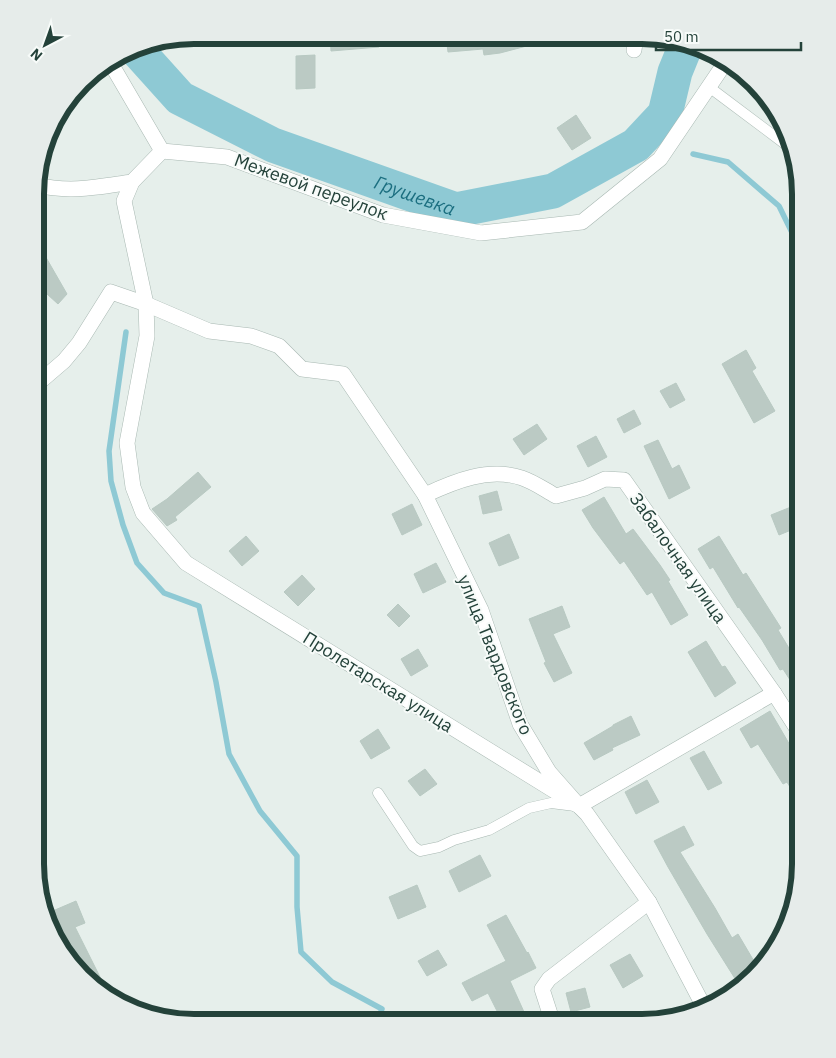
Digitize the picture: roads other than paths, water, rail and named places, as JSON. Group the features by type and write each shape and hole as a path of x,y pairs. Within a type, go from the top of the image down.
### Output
{"street":[{"path":"44,187 54,189 84,189 132,182 162,151 113,67"},
{"name":"Межевой переулок","path":"162,151 226,157 383,215 481,233 582,222 660,159 722,67"},
{"name":"Пролетарская улица","path":"132,182 124,202 146,304 147,336 127,443 132,487 143,513 186,563 579,806 587,814 649,902 701,1002"},
{"name":"улица Твардовского","path":"44,377 64,361 79,343 111,292 146,304 209,331 251,336 279,346 302,369 343,374 426,495 481,610 520,724 549,772 579,806"},
{"name":"Забалочная улица","path":"426,495 476,476 500,473 522,478 556,496 584,488 605,479 624,480 774,692 792,721"},
{"path":"579,806 774,692"},
{"path":"550,1014 542,989 549,979 649,902"}],"lane":[{"path":"709,87 783,143"},
{"path":"378,793 414,846 420,851 439,847 454,840 489,830 529,808 551,803 579,806"}],"waterway":[{"name":"Грушевка","path":"140,54 180,98 273,145 456,210 553,191 636,145 665,114 675,72 684,50"},
{"path":"693,154 728,162 779,206 792,233"},
{"path":"126,332 109,451 111,481 123,525 137,563 164,593 199,606 216,682 229,754 260,811 297,856 297,907 301,952 332,982 382,1009 380,1014"}]}
